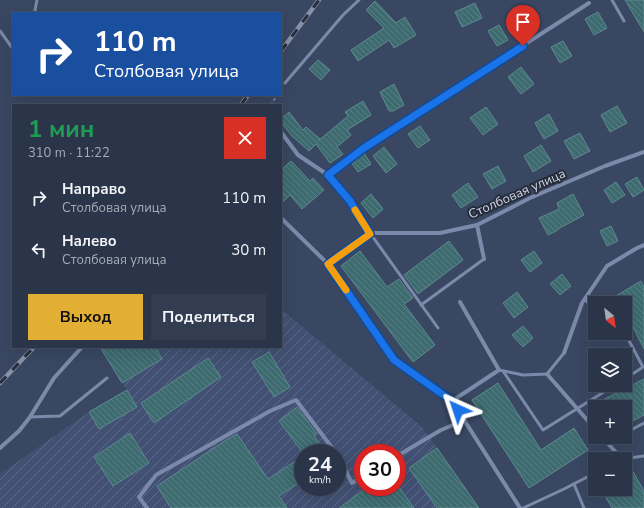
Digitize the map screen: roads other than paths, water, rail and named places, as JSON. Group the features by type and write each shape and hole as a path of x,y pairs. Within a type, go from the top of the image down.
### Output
{"street":[{"path":"364,148 589,3"},
{"path":"282,133 298,155 328,175 350,201 370,234 328,264"},
{"name":"Столбовая улица","path":"370,234 440,233 477,225 544,192 644,152"},
{"path":"282,219 328,264 394,360 452,401 521,508"},
{"path":"477,225 484,259"},
{"path":"564,353 582,302 608,266 644,245"},
{"path":"452,401 501,371 460,302"},
{"path":"0,448 30,417 54,378 81,348"},
{"path":"547,374 588,421"},
{"path":"147,508 139,497 156,476 270,412 296,400 329,444"},
{"path":"406,451 441,430 465,420"},
{"path":"609,444 616,452"},
{"path":"346,471 352,483 354,482"}],"lane":[{"path":"36,12 37,0"},
{"path":"285,82 343,15 359,0"},
{"path":"612,0 624,21"},
{"path":"0,31 12,48"},
{"path":"328,175 364,148"},
{"path":"370,234 438,328"},
{"path":"421,305 484,259"},
{"path":"585,298 588,303"},
{"path":"629,340 643,367 632,374"},
{"path":"501,371 523,375 547,374 564,353"},
{"path":"501,371 542,430 603,392"},
{"path":"30,417 60,416 106,378"},
{"path":"632,429 644,423"},
{"path":"632,458 644,457"},
{"path":"521,508 588,477"},
{"path":"574,484 584,508"}],"railway":[{"path":"282,50 319,0"},
{"path":"242,104 247,96"},
{"path":"0,383 33,348"}]}
